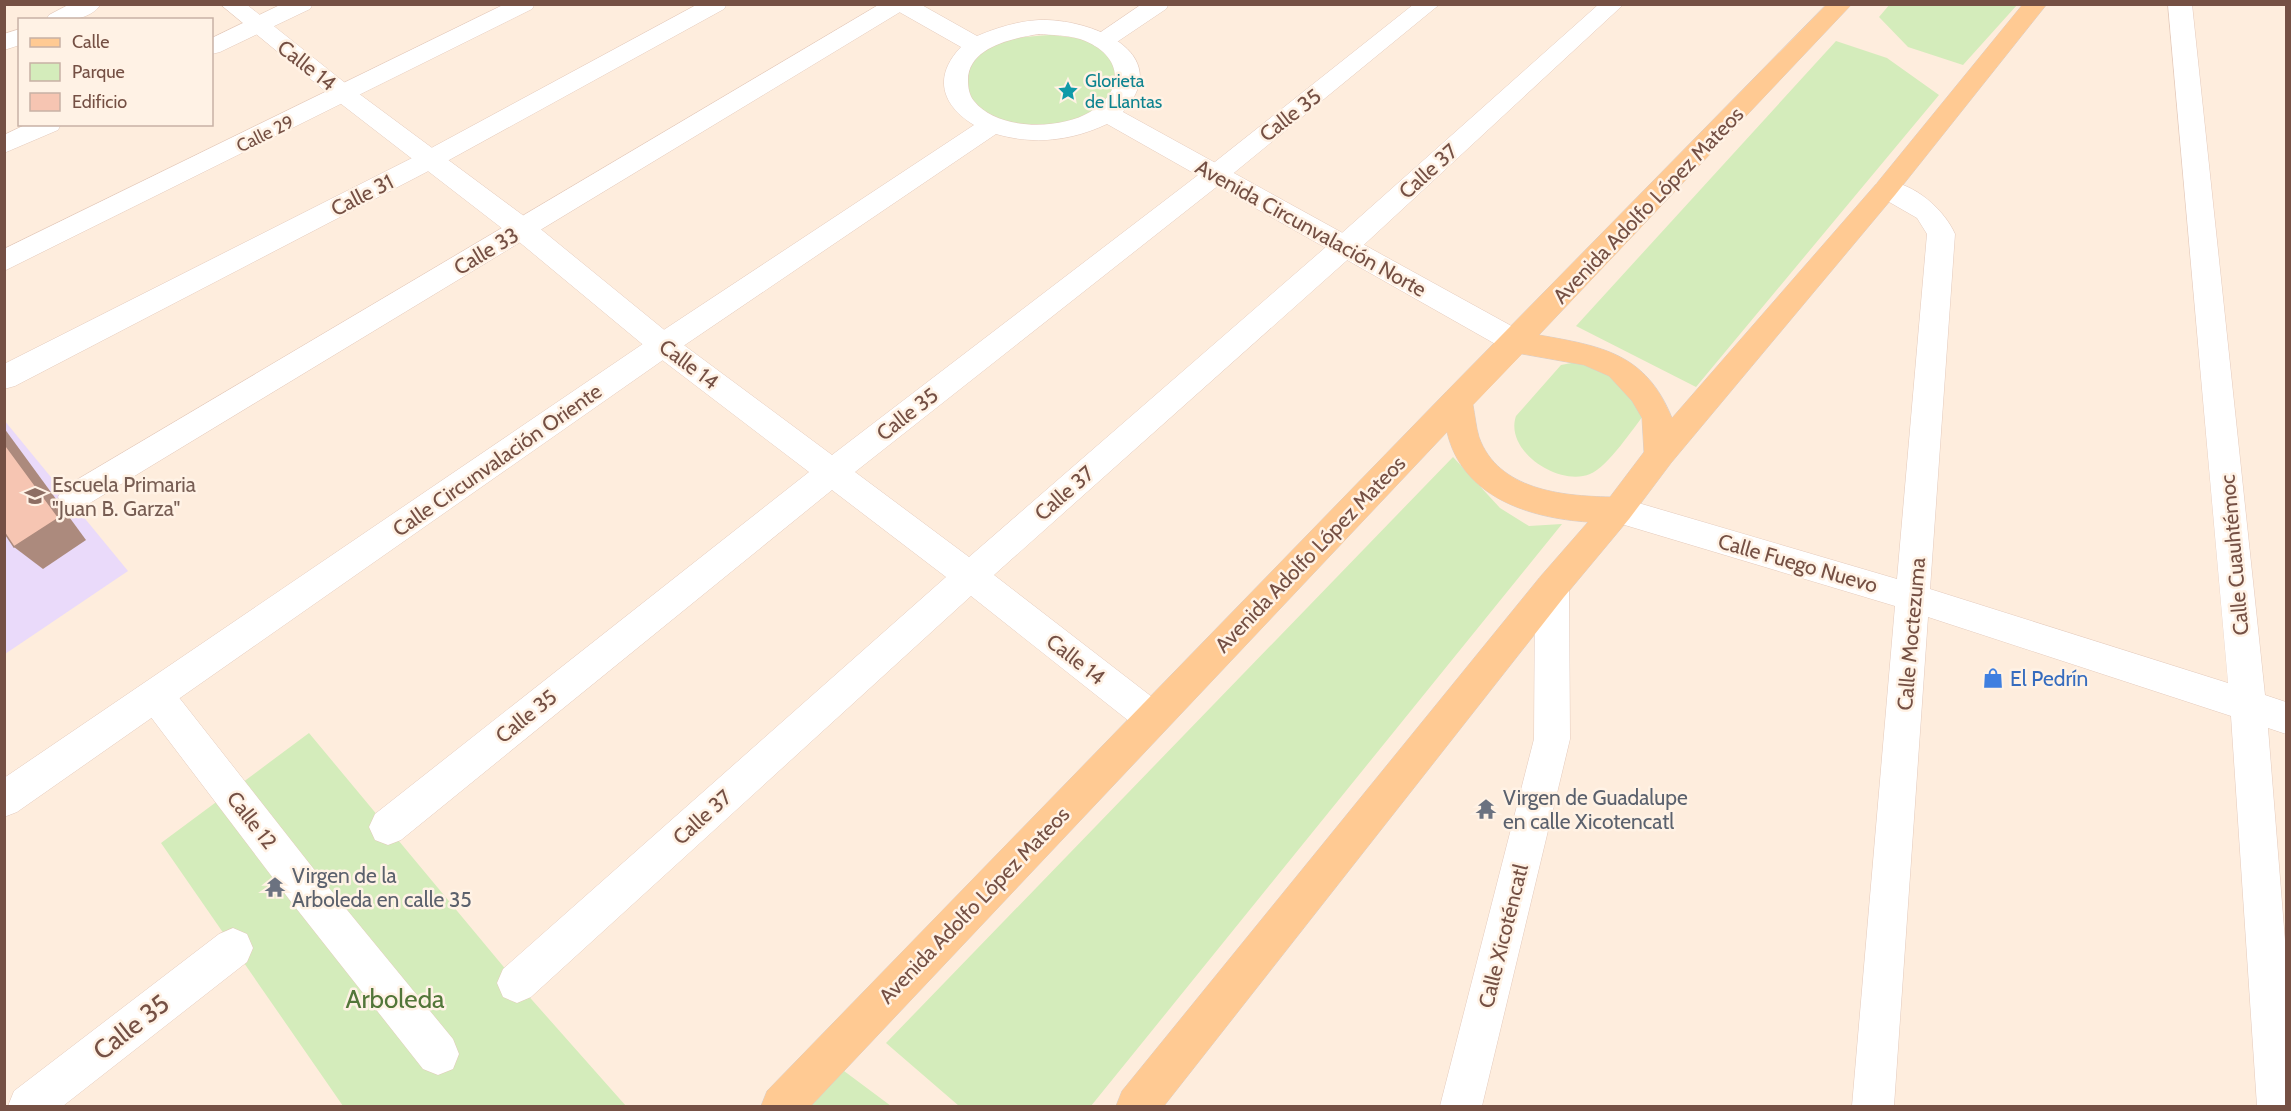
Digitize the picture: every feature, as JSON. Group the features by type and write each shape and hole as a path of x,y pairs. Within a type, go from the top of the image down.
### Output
{"main road":[{"name":"Avenida Adolfo López Mateos","path":"782,1107 1457,400 1516,342 1841,4"},
{"path":"1137,1107 1660,454 1886,189 2036,4"},
{"path":"1516,342 1590,355 1619,368 1643,393 1657,417 1660,454"},
{"path":"1457,400 1464,436 1472,455 1484,472 1512,493 1548,506 1580,510 1617,510"}],"street":[{"path":"61,18 90,4"},
{"name":"Calle 14","path":"231,4 345,95 522,229 663,345 970,576 1152,718"},
{"path":"213,47 302,4"},
{"name":"Calle 29","path":"4,261 345,95 524,4"},
{"name":"Calle 31","path":"4,378 431,159 716,4"},
{"name":"Calle 33","path":"74,497 897,4"},
{"path":"902,4 977,46"},
{"path":"1103,41 1158,4"},
{"name":"Calle 35","path":"388,827 832,472 1215,175 1429,4"},
{"name":"Calle 37","path":"517,983 970,576 1344,247 1613,4"},
{"name":"Calle Cuauhtémoc","path":"2180,4 2187,53 2248,706 2278,1107"},
{"path":"1039,27 1063,28 1103,41 1118,53 1127,68 1128,84 1121,99 1106,113 1087,123 1065,130 1039,133 1014,131 992,125 971,113 958,97 955,79 961,62 977,46 995,36 1039,27"},
{"path":"4,43 18,37"},
{"name":"Avenida Circunvalación Norte","path":"1106,113 1516,342"},
{"name":"Calle Circunvalación Oriente","path":"4,800 157,697 663,345 992,125"},
{"path":"4,145 44,126"},
{"name":"Calle Moctezuma","path":"1873,1107 1915,598 1941,234 1939,226 1928,213 1886,189"},
{"name":"Calle Fuego Nuevo","path":"1617,510 1915,598 2286,718"},
{"name":"Calle Xicoténcatl","path":"1461,1107 1552,739 1552,587"},
{"name":"Calle 12","path":"157,697 306,890 438,1054"},
{"name":"Calle 35","path":"29,1107 233,948"}],"shaded area":[{"name":"Escuela Primaria \"Juan B. Garza\"","path":"4,420 128,571 5,654 4,654"}],"green space":[{"path":"1890,4 2017,5 1963,65 1908,47 1879,17"},
{"path":"1050,35 1076,38 1093,43 1108,52 1114,59 1123,90 1107,114 1015,133 962,99 967,66 982,50 1004,41"},
{"path":"1836,41 1887,58 1939,95 1696,387 1576,326"},
{"path":"1592,359 1647,411 1613,455 1597,470 1577,477 1550,471 1537,463 1518,442 1514,429 1516,416 1561,365"},
{"path":"1453,457 1500,508 1529,526 1562,524 1091,1106 959,1106 886,1043"},
{"name":"Arboleda","path":"309,733 517,983 626,1106 343,1106 161,843"},
{"path":"840,1068 891,1106 801,1106"}],"building":[{"path":"4,443 59,518 14,547 4,532"}],"place":[{"name":"Glorieta de Llantas","path":"1068,91"},
{"name":"Escuela Primaria \"Juan B. Garza\"","path":"35,496"},
{"name":"El Pedrín","path":"1993,678"},
{"name":"Virgen de Guadalupe en calle Xicotencatl","path":"1486,809"},
{"name":"Virgen de la Arboleda en calle 35","path":"275,887"}]}
